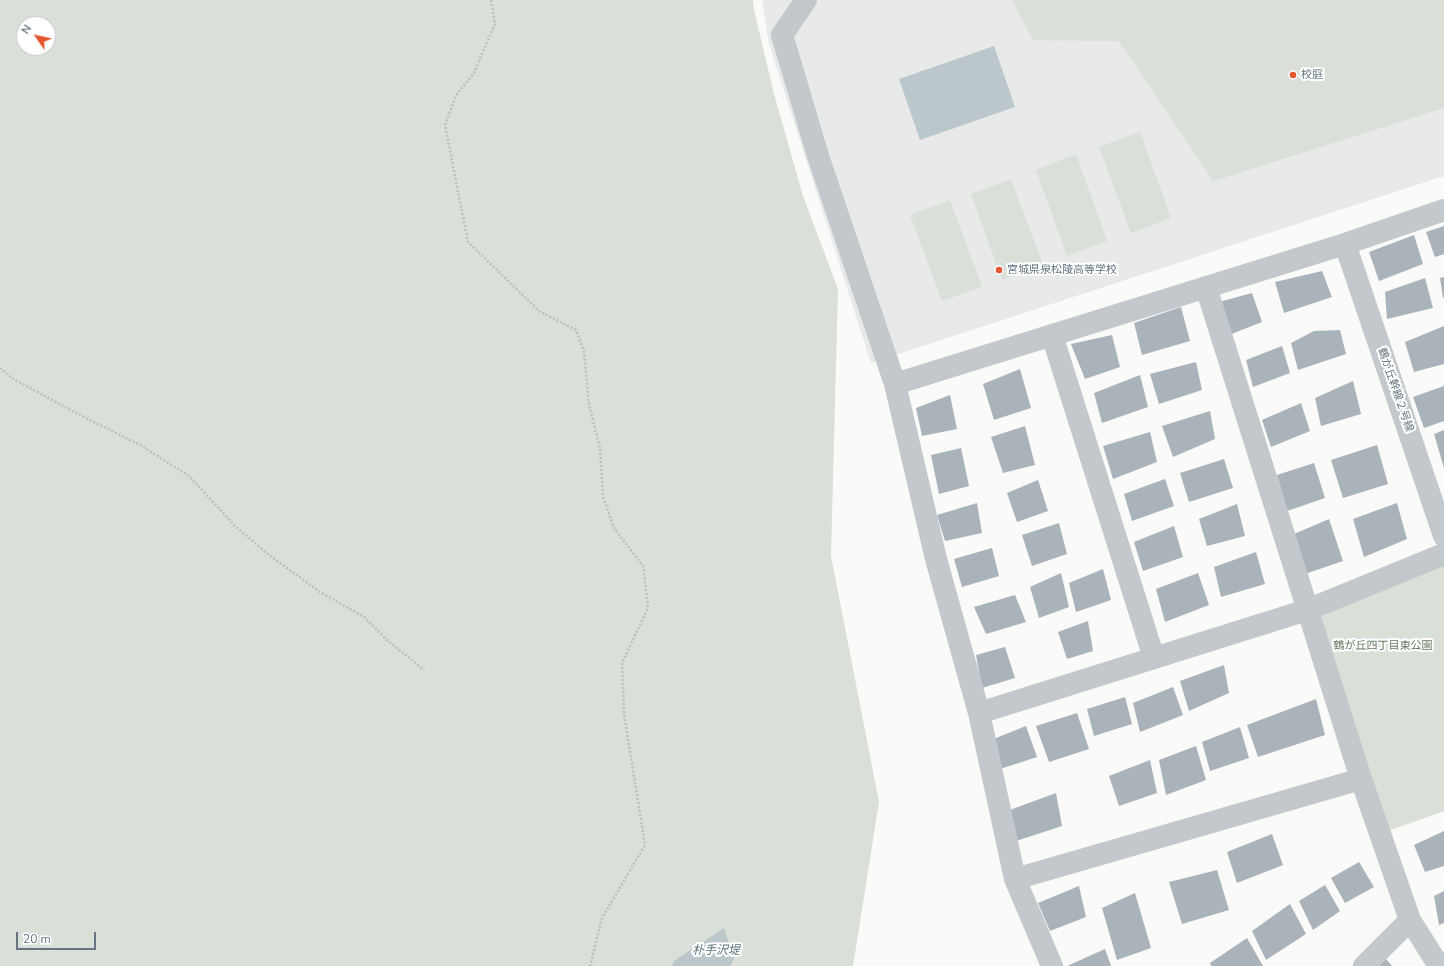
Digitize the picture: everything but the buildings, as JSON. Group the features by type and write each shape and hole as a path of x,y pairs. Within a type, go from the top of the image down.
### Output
{"street":[{"path":"806,0 782,35 818,156 895,384 936,559 979,713 1015,879 1052,966"},
{"path":"895,384 1345,244 1444,210"},
{"name":"鶴が丘幹線２号線","path":"1345,244 1444,536"},
{"path":"1206,287 1361,779 1410,920 1439,966"},
{"path":"1052,335 1154,658"},
{"path":"979,713 1307,610 1444,554"},
{"path":"1015,879 1361,779"},
{"path":"1364,966 1410,920"}],"path":[{"path":"491,0 495,24 474,73 456,95 446,125 468,242 539,310 576,330 584,352 589,404 600,448 603,496 614,528 643,566 648,608 622,662 624,714 645,845 602,918 590,966"},
{"path":"0,368 12,378 74,412 140,445 189,476 236,527 269,555 320,592 364,617 388,640 424,670"}],"shaded area":[{"name":"宮城県泉松陵高等学校","path":"762,0 1444,0 1444,176 871,363 769,44"}],"green space":[{"path":"0,0 753,0 754,10 774,94 803,196 838,289 831,556 879,802 853,966 0,966"},
{"name":"校庭","path":"1012,0 1444,0 1444,108 1213,181 1119,41 1033,40"},
{"path":"1140,132 1171,218 1131,233 1099,147"},
{"path":"1076,154 1107,241 1067,256 1036,170"},
{"path":"1011,179 1043,265 1002,280 971,194"},
{"path":"950,200 982,287 942,301 910,215"},
{"name":"鶴が丘四丁目東公園","path":"1444,554 1444,811 1380,834 1307,610"}],"water":[{"path":"994,46 1015,107 920,140 899,79"},
{"name":"朴手沢堤","path":"724,928 734,959 730,966 672,966 674,961"}],"place":[{"name":"校庭","path":"1293,75"},
{"name":"宮城県泉松陵高等学校","path":"999,270"}]}
